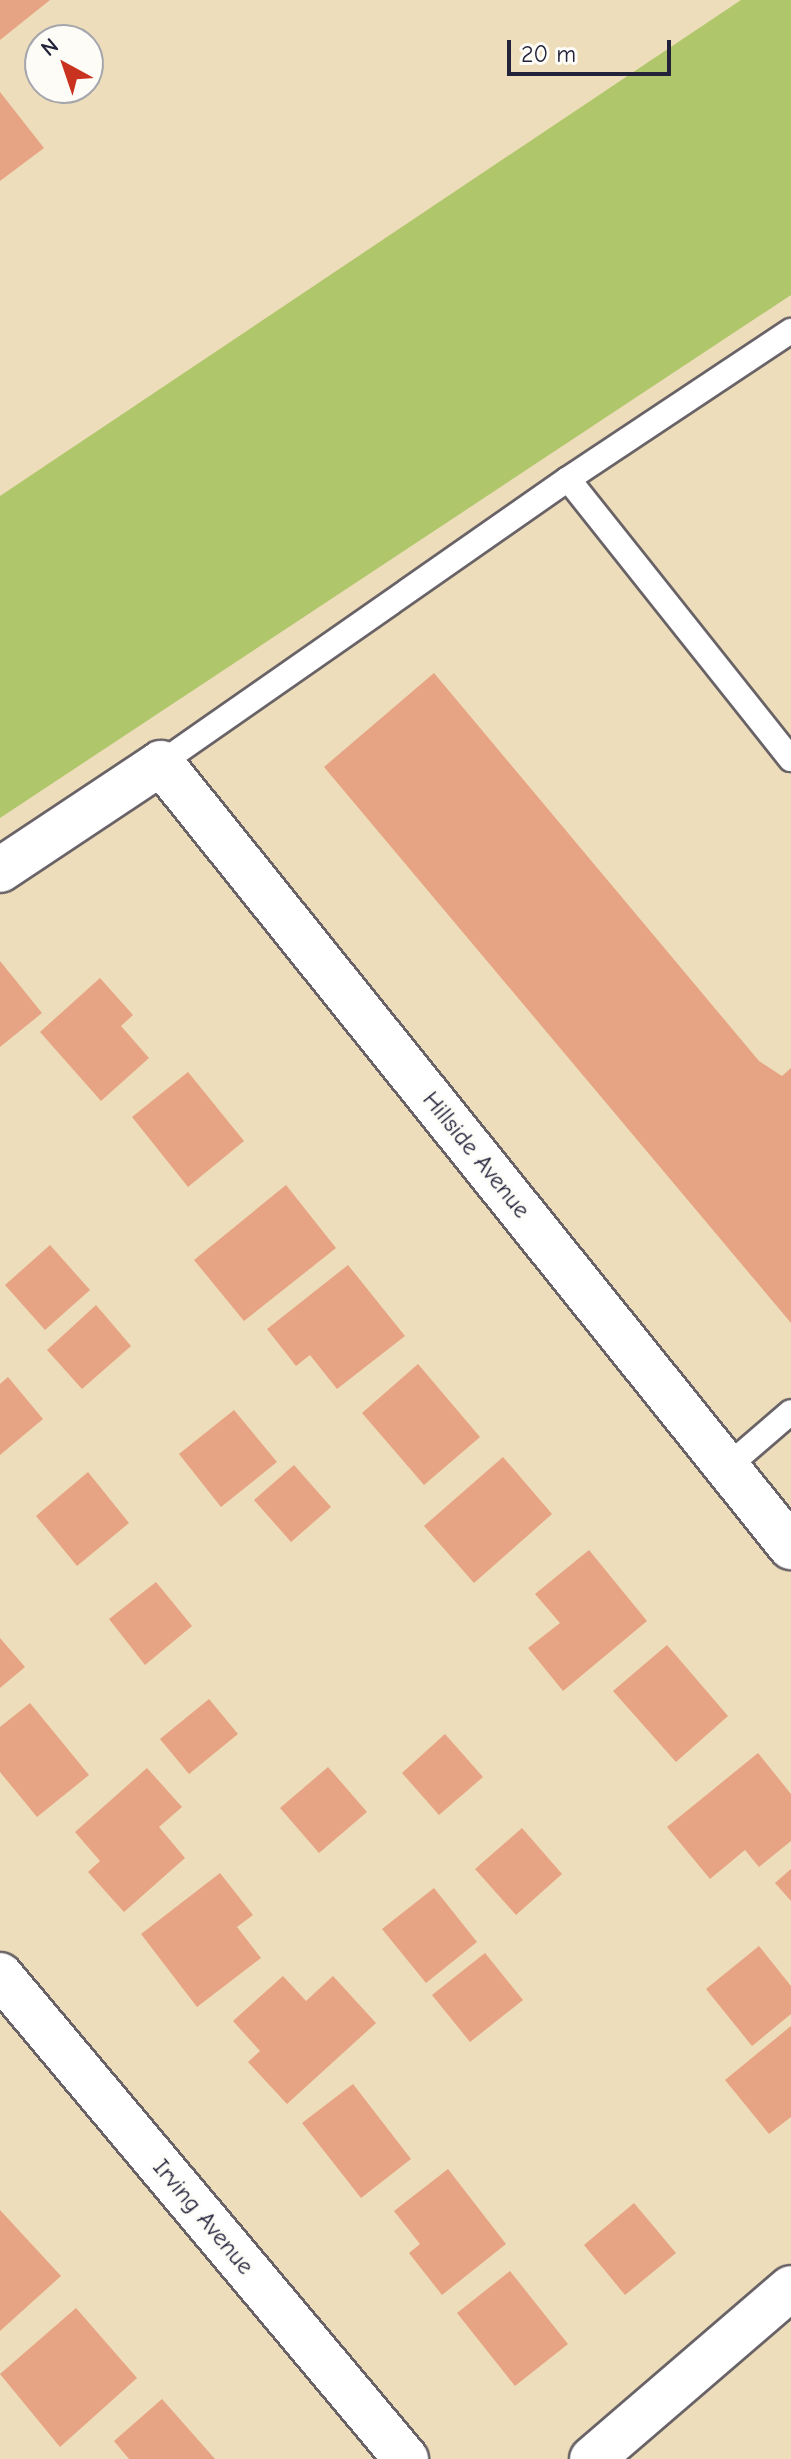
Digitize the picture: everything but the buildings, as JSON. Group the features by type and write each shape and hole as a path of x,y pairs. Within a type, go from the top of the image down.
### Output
{"street":[{"path":"0,870 161,763"},
{"name":"Hillside Avenue","path":"161,763 791,1547"},
{"name":"Irving Avenue","path":"0,1975 406,2459"},
{"path":"592,2459 791,2288"}],"lane":[{"path":"161,763 568,479 791,331"},
{"path":"568,479 791,759"},
{"path":"727,1467 791,1412"}],"green space":[{"path":"741,0 791,0 791,295 0,818 0,496"}]}
